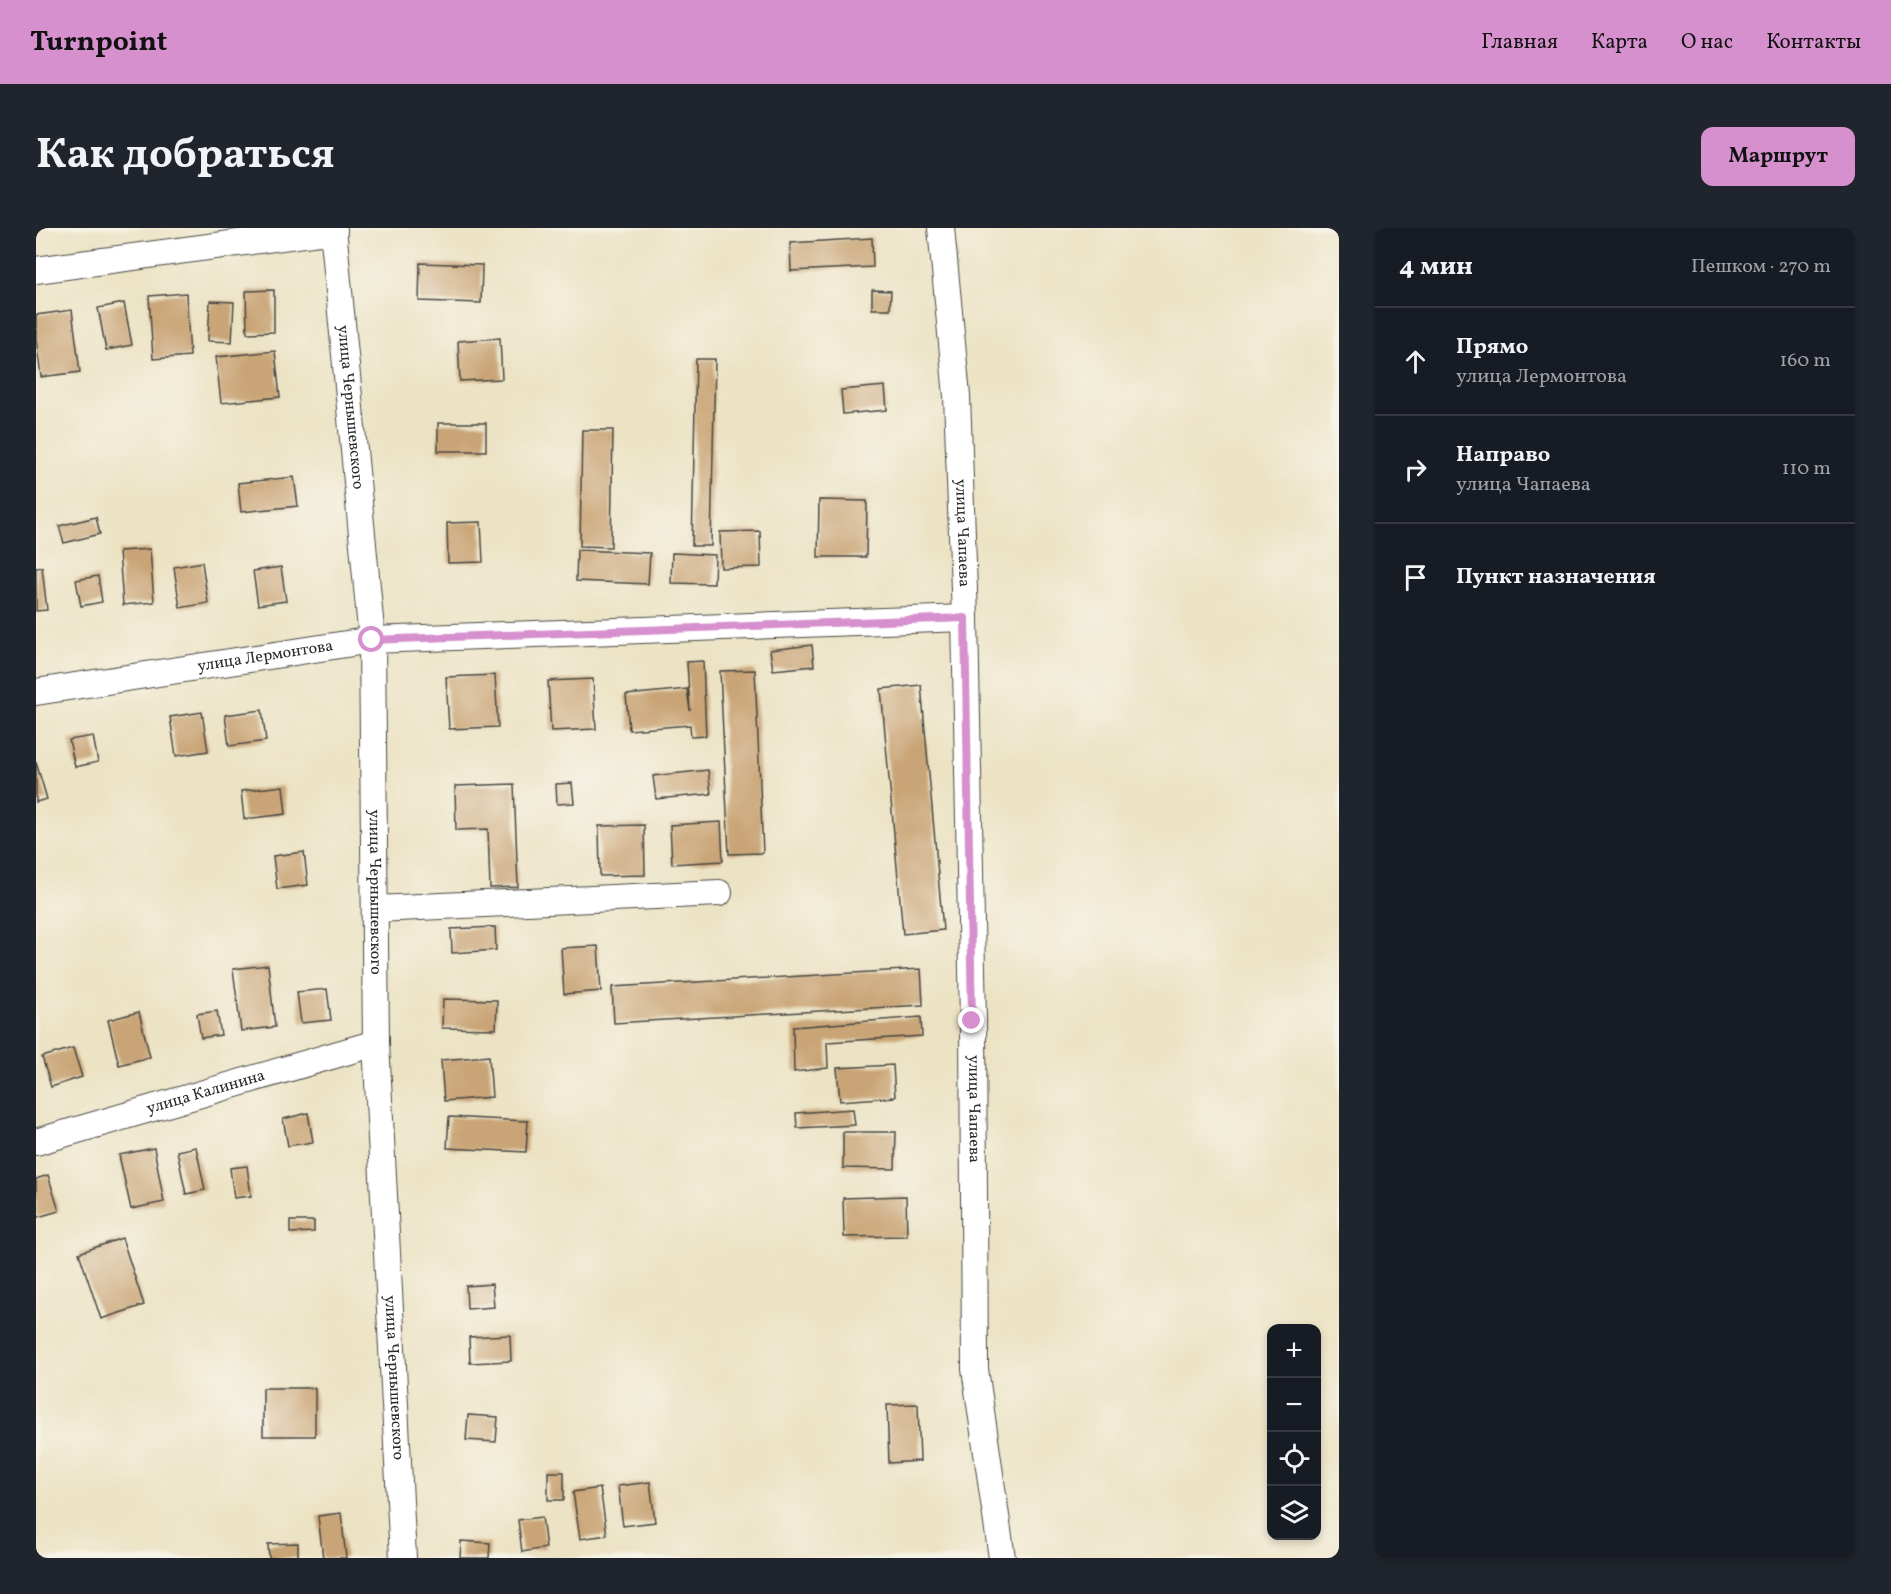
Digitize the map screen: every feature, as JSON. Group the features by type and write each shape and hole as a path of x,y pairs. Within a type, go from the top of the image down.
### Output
{"street":[{"name":"улица Чапаева","path":"941,228 957,396 965,618 972,998 975,1369 1002,1558"},
{"path":"36,270 333,229"},
{"name":"улица Чернышевского","path":"333,229 372,640 376,1043 403,1558"},
{"name":"улица Лермонтова","path":"36,692 372,640 965,618"},
{"path":"375,909 719,893"},
{"name":"улица Калинина","path":"36,1142 376,1043"}],"building":[{"path":"872,238 873,267 791,271 790,243"},
{"path":"420,263 482,265 481,303 419,301"},
{"path":"274,290 274,332 247,333 246,291"},
{"path":"872,290 891,291 890,309 872,309"},
{"path":"186,293 190,356 153,359 149,296"},
{"path":"210,301 234,302 232,342 208,341"},
{"path":"124,303 132,345 106,350 98,308"},
{"path":"72,310 80,372 41,377 36,338 36,315"},
{"path":"500,338 502,379 460,381 458,341"},
{"path":"275,351 280,397 221,403 216,357"},
{"path":"696,359 715,359 711,546 692,546"},
{"path":"885,386 887,410 843,414 841,390"},
{"path":"438,423 486,423 486,451 438,451"},
{"path":"582,430 613,430 611,547 580,546"},
{"path":"294,477 298,506 241,512 238,483"},
{"path":"819,500 867,501 866,557 818,557"},
{"path":"96,517 100,534 64,543 59,526"},
{"path":"481,522 483,562 448,563 447,523"},
{"path":"760,531 761,567 721,568 720,532"},
{"path":"150,549 154,602 123,605 119,551"},
{"path":"577,550 650,553 648,584 576,581"},
{"path":"672,553 715,555 714,584 671,583"},
{"path":"202,562 208,603 180,608 174,567"},
{"path":"42,567 47,610 36,611 36,568"},
{"path":"281,567 286,601 258,605 253,571"},
{"path":"98,576 102,602 81,606 76,580"},
{"path":"812,645 814,666 773,670 770,650"},
{"path":"703,661 706,736 691,737 690,725 629,730 626,695 687,689 690,711 687,662"},
{"path":"755,670 763,853 729,854 720,671"},
{"path":"495,675 498,727 449,729 446,677"},
{"path":"593,679 596,729 551,731 548,681"},
{"path":"921,685 943,930 903,934 881,689"},
{"path":"262,710 266,741 229,746 225,715"},
{"path":"202,712 208,751 176,756 170,717"},
{"path":"93,736 98,762 75,767 69,740"},
{"path":"36,762 47,799 36,802"},
{"path":"708,770 711,794 656,799 653,776"},
{"path":"572,783 574,803 557,804 556,784"},
{"path":"514,784 518,887 490,888 488,829 456,830 455,786"},
{"path":"283,786 286,814 244,819 241,791"},
{"path":"721,822 723,861 672,864 670,825"},
{"path":"644,825 645,875 600,876 599,826"},
{"path":"304,852 308,885 277,889 273,856"},
{"path":"495,927 496,950 452,953 451,929"},
{"path":"598,946 601,991 564,994 561,948"},
{"path":"268,965 275,1027 241,1031 233,969"},
{"path":"921,969 923,1005 614,1023 612,987"},
{"path":"327,989 331,1020 301,1023 297,992"},
{"path":"443,999 497,1000 496,1029 442,1028"},
{"path":"217,1011 221,1035 201,1038 197,1014"},
{"path":"139,1012 150,1057 119,1065 108,1020"},
{"path":"921,1017 922,1036 827,1042 828,1068 794,1072 793,1027"},
{"path":"73,1048 82,1077 51,1087 42,1057"},
{"path":"489,1056 492,1097 444,1101 441,1060"},
{"path":"893,1065 895,1097 840,1101 837,1068"},
{"path":"853,1109 855,1125 797,1128 796,1113"},
{"path":"308,1113 313,1142 288,1146 283,1119"},
{"path":"449,1117 528,1121 526,1152 447,1148"},
{"path":"843,1132 896,1132 895,1169 843,1168"},
{"path":"196,1147 205,1190 186,1194 177,1151"},
{"path":"154,1148 164,1202 131,1209 119,1155"},
{"path":"247,1166 251,1196 234,1198 230,1168"},
{"path":"48,1175 59,1211 38,1217 36,1179"},
{"path":"906,1196 907,1236 844,1237 843,1198"},
{"path":"290,1221 314,1221 314,1232 290,1233"},
{"path":"122,1238 144,1305 101,1319 79,1253"},
{"path":"492,1284 494,1307 467,1309 466,1286"},
{"path":"510,1335 511,1361 470,1363 469,1337"},
{"path":"263,1388 315,1388 315,1436 263,1436"},
{"path":"918,1404 920,1461 889,1463 887,1405"},
{"path":"468,1415 498,1417 496,1442 466,1440"},
{"path":"548,1472 564,1472 564,1500 548,1500"},
{"path":"650,1482 655,1522 623,1526 618,1486"},
{"path":"600,1488 607,1535 580,1539 573,1492"},
{"path":"341,1513 346,1558 323,1558 318,1516"},
{"path":"542,1517 546,1548 522,1552 518,1520"},
{"path":"461,1541 490,1543 489,1558 460,1558"},
{"path":"298,1543 298,1558 269,1558 268,1544"}],"route":[{"path":"372,640 965,618 972,1021"}]}
